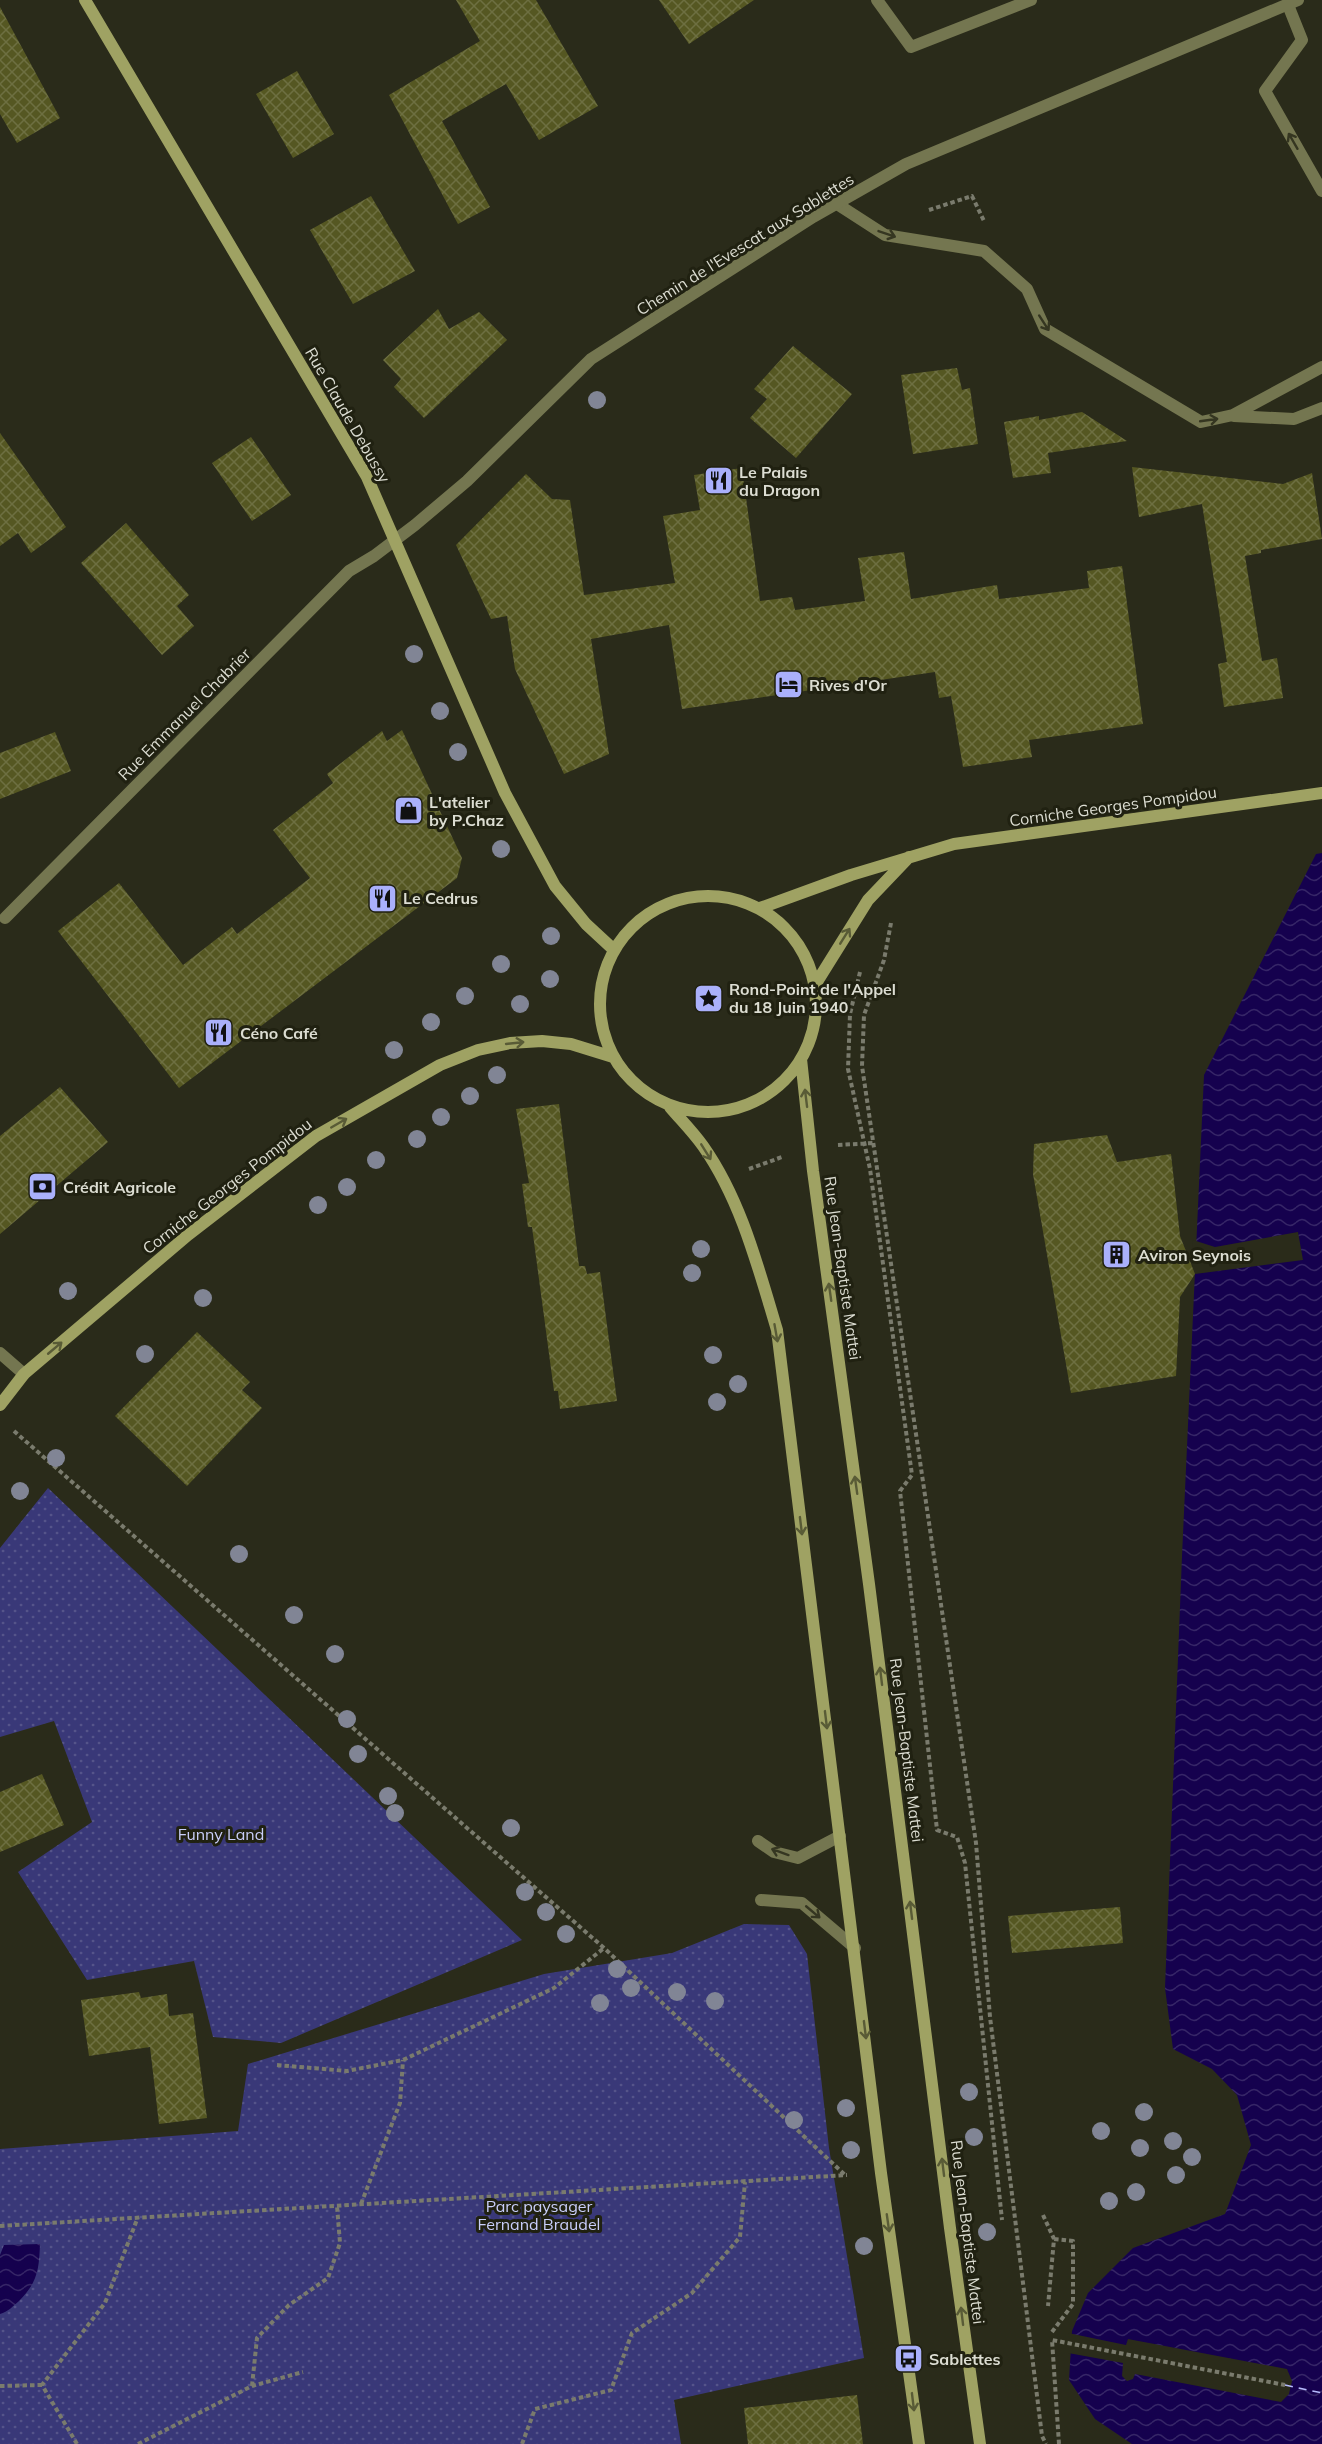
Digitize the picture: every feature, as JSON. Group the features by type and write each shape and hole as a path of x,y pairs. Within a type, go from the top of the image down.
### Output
{"main road":[{"name":"Rue Claude Debussy","path":"85,0 367,477 510,804 555,886 586,924 613,949"},
{"name":"Corniche Georges Pompidou","path":"760,908 910,856 954,844 1322,793"},
{"path":"815,985 868,900 910,856"},
{"path":"694,896 728,897 760,908 785,928 805,955 815,985 816,1011 812,1036 801,1059 783,1083 758,1101 730,1111 700,1113 670,1107 647,1095 634,1084 613,1057 600,1022 600,984 613,949 634,923 662,905 694,896"},
{"name":"Corniche Georges Pompidou","path":"0,1405 24,1374 188,1235 316,1136 440,1065 478,1050 510,1043 542,1041 571,1044 613,1057"},
{"name":"Rue Jean-Baptiste Mattei","path":"801,1059 813,1171 870,1584 950,2228 980,2444"},
{"path":"670,1107 703,1146 732,1197 758,1267 777,1330 881,2173 919,2444"}],"street":[{"path":"877,0 911,46 1031,0"},
{"name":"Chemin de l'Evescat aux Sablettes","path":"394,541 467,482 591,359 813,217 906,164 1293,2"},
{"path":"1293,2 1302,40 1265,91 1322,191"},
{"path":"837,204 885,235 984,251 1027,289 1045,329 1201,422 1233,416 1294,419 1322,408"},
{"path":"1233,416 1322,367"},
{"name":"Rue Emmanuel Chabrier","path":"5,918 349,571 394,541"},
{"path":"0,1353 24,1374"},
{"path":"758,1840 774,1852 798,1858 840,1836"},
{"path":"762,1900 802,1903 855,1948"}],"path":[{"path":"868,900 891,923 884,960 864,1015 862,1066 976,1843 990,2017 1042,2436 1046,2444"},
{"path":"862,965 850,1014 848,1069 870,1169 912,1475 900,1491 938,1830 957,1837 965,1863 1002,2220"},
{"path":"9,1426 604,1948 845,2175"},
{"path":"277,2066 347,2071 403,2060 554,1988 604,1948"},
{"path":"360,2204 400,2103 403,2060"},
{"path":"0,2226 855,2175"},
{"path":"522,2444 535,2409 611,2390 632,2333 692,2293 740,2237 745,2182"},
{"path":"252,2386 257,2338 289,2305 328,2278 340,2243 337,2206"},
{"path":"1043,2216 1054,2239 1048,2306"},
{"path":"42,2385 105,2303 138,2217"},
{"path":"1052,2332 1073,2304 1073,2241 1054,2239"},
{"path":"1059,2444 1052,2340 1285,2385"},
{"path":"138,2444 252,2386 303,2372"},
{"path":"0,2386 42,2385"},
{"path":"42,2385 76,2444"}],"green space":[{"name":"Funny Land","path":"48,1488 522,1940 281,2043 213,2037 194,1961 87,1980 18,1872 92,1822 54,1721 0,1737 0,1548"},
{"name":"Parc paysager Fernand Braudel","path":"744,1924 789,1925 807,1954 829,2148 864,2358 674,2400 681,2444 0,2444 0,2149 238,2131 248,2064 544,1974 672,1953"}],"water":[{"path":"1322,853 1322,2444 1132,2444 1095,2419 1069,2380 1072,2331 1088,2293 1133,2248 1225,2214 1251,2145 1237,2095 1212,2069 1173,2049 1165,1988 1204,1075 1316,854"},
{"path":"40,2244 38,2268 30,2288 19,2301 0,2314 0,2255 4,2245"}],"pier":[{"path":"1298,1232 1303,1260 1195,1274 1192,1267 1193,1240 1215,1247"},
{"path":"1068,2333 1126,2345 1128,2339 1287,2369 1292,2381 1289,2394 1281,2402 1135,2374 1133,2379 1127,2381 1122,2376 1123,2363 1068,2353"}],"building":[{"path":"456,0 536,0 598,106 539,140 506,84 442,121 490,207 458,224 389,95 480,41"},
{"path":"659,0 754,0 689,44"},
{"path":"0,7 60,118 17,143 0,114"},
{"path":"297,71 334,134 293,158 256,94"},
{"path":"371,196 415,271 353,304 310,230"},
{"path":"438,309 449,329 479,312 507,340 424,418 394,387 401,379 383,360"},
{"path":"793,346 852,394 796,458 750,418 767,399 754,389"},
{"path":"957,368 962,390 970,388 978,444 913,454 901,375"},
{"path":"1082,412 1127,441 1048,453 1051,473 1013,478 1004,422 1039,416 1039,420"},
{"path":"0,433 66,527 31,553 18,533 0,546"},
{"path":"251,437 291,495 252,521 212,463"},
{"path":"1132,467 1283,484 1312,473 1322,539 1261,550 1261,553 1245,556 1262,661 1277,658 1283,698 1224,707 1218,664 1227,662 1202,504 1139,517"},
{"path":"742,468 760,601 792,597 795,610 865,601 858,558 904,552 911,599 997,585 999,599 1089,588 1087,571 1122,566 1143,724 1029,740 1032,757 963,767 951,696 939,698 935,672 682,709 669,625 591,639 609,754 564,774 515,669 507,616 491,619 456,545 526,474 552,499 570,500 584,595 675,583 663,516 700,510 694,475"},
{"path":"126,523 189,595 177,606 194,626 162,655 81,563"},
{"path":"402,730 462,858 457,878 179,1088 58,931 119,883 183,965 232,927 237,934 310,878 273,830 333,783 327,774 382,731 387,741"},
{"path":"55,732 71,771 0,799 0,753"},
{"path":"60,1087 108,1142 0,1234 0,1136"},
{"path":"559,1104 579,1266 585,1266 587,1274 600,1272 617,1401 560,1409 558,1391 554,1391 532,1227 528,1227 522,1184 529,1183 516,1109"},
{"name":"Aviron Seynois","path":"1107,1135 1117,1162 1171,1154 1180,1236 1195,1274 1180,1297 1176,1376 1071,1393 1033,1174 1034,1144"},
{"path":"197,1332 250,1382 242,1390 262,1408 187,1486 115,1416"},
{"path":"42,1774 64,1825 0,1852 0,1792"},
{"path":"1120,1907 1123,1943 1012,1953 1008,1916"},
{"path":"139,1992 141,1998 167,1994 169,2016 193,2013 207,2118 159,2124 150,2047 89,2056 81,2000"},
{"path":"857,2395 863,2444 748,2444 744,2408"}],"ferry route":[{"path":"1285,2385 1322,2393"}],"place":[{"name":"Le Palais du Dragon","path":"718,481"},
{"name":"Rives d'Or","path":"788,685"},
{"name":"L'atelier by P.Chaz","path":"408,811"},
{"name":"Le Cedrus","path":"382,898"},
{"name":"Rond-Point de l'Appel du 18 Juin 1940","path":"708,998"},
{"name":"Céno Café","path":"219,1033"},
{"name":"Crédit Agricole","path":"42,1187"},
{"name":"Aviron Seynois","path":"1117,1255"},
{"name":"Sablettes","path":"908,2359"}]}
